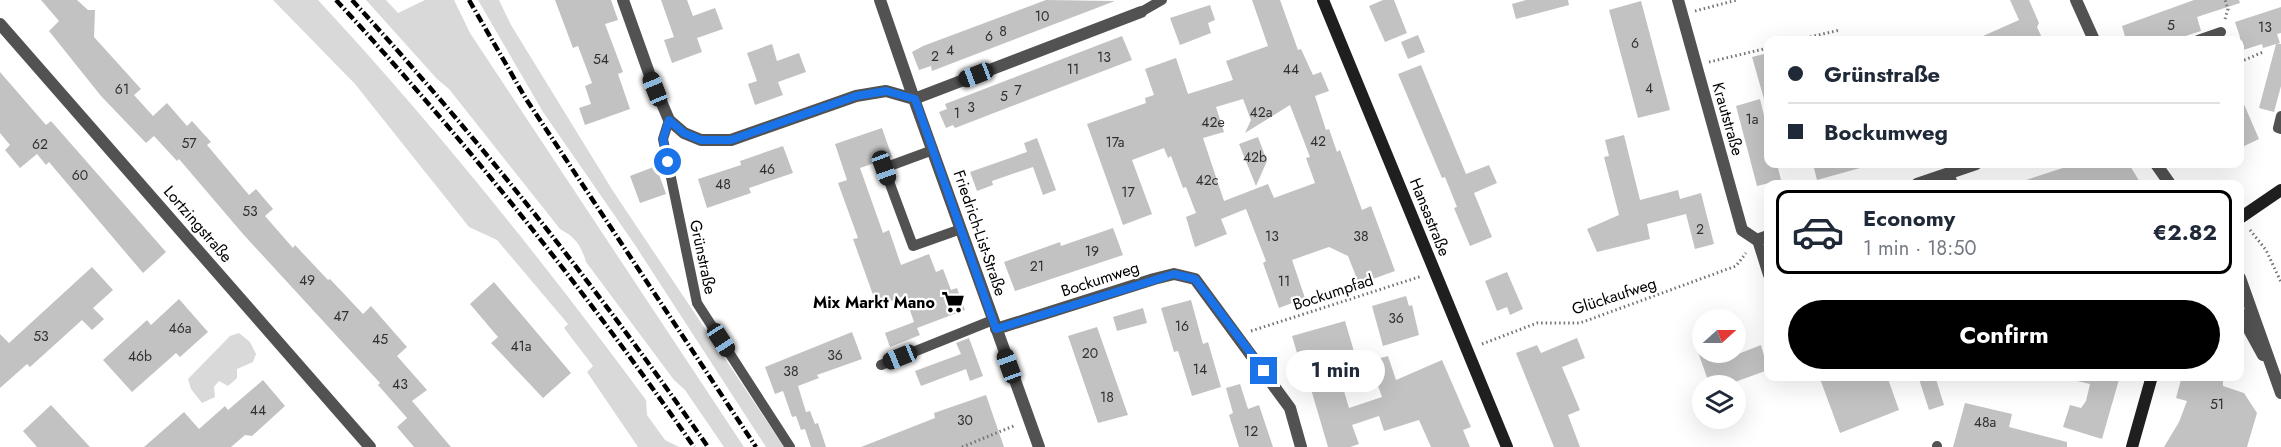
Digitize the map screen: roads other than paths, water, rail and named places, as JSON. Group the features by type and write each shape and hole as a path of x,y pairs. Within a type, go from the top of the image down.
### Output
{"main road":[{"name":"Hansastraße","path":"1323,0 1506,447"},
{"path":"2244,215 2281,190"},
{"path":"2132,447 2151,381"}],"street":[{"path":"623,0 649,73 669,120 684,133 701,140 731,140 856,96 886,91 915,99 1141,12"},
{"name":"Friedrich-List-Straße","path":"880,0 1039,447"},
{"name":"Krautstraße","path":"1678,0 1742,230 1763,238"},
{"path":"2076,0 2092,36"},
{"name":"Lortzingstraße","path":"0,24 370,447"},
{"path":"1951,179 1969,168"},
{"name":"Bockumweg","path":"995,325 1174,274 1195,279 1290,408 1301,447"},
{"path":"2244,290 2281,393"},
{"path":"2244,329 2271,369"}],"lane":[{"path":"1141,12 1162,0"},
{"path":"2210,36 2221,32"},
{"path":"2281,116 2278,128 2281,129"},
{"name":"Grünstraße","path":"669,120 663,139 697,303 790,447"},
{"path":"933,150 884,168 913,246 961,230"},
{"path":"881,365 995,325"}],"railway":[{"path":"336,0 431,107 523,218 653,388 694,447"},
{"path":"352,0 447,107 538,218 625,331 708,447"},
{"path":"469,0 526,99 756,447"}],"place":[{"name":"Mix Markt Mano","path":"953,302"}]}
